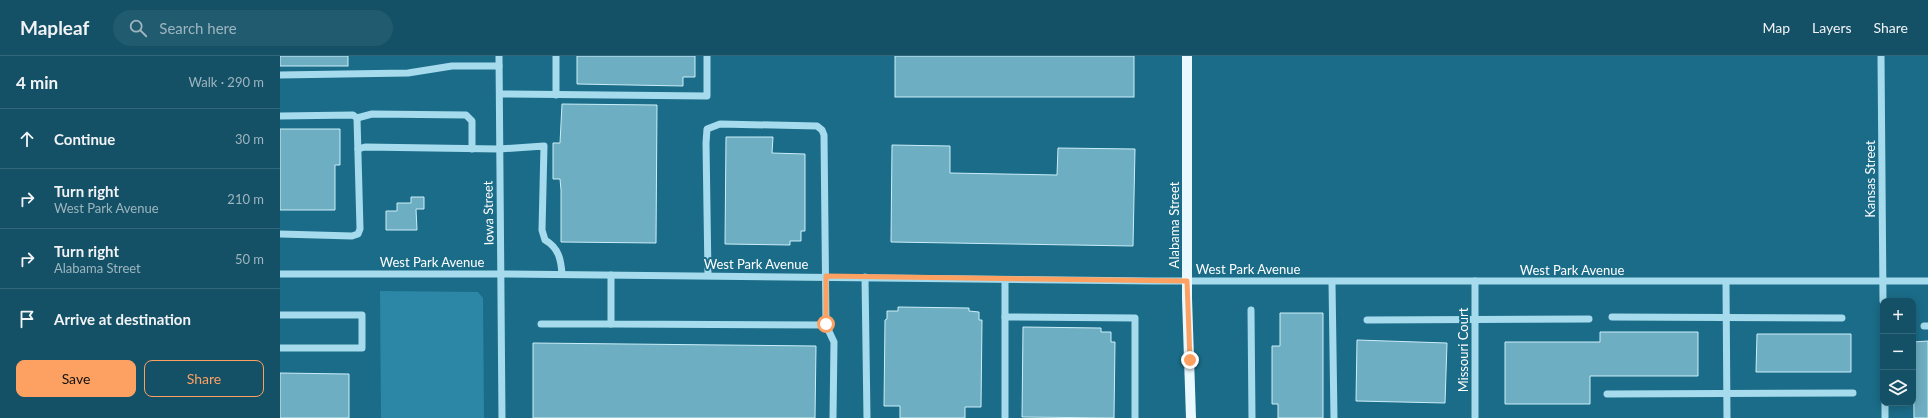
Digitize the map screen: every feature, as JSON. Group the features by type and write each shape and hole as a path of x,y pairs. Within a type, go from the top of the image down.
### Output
{"main road":[{"name":"Alabama Street","path":"1187,56 1187,281 1191,418"}],"street":[{"name":"Iowa Street","path":"499,56 502,418"},
{"path":"556,56 556,95"},
{"path":"500,94 707,96 707,56"},
{"name":"Kansas Street","path":"1881,56 1883,298"},
{"path":"280,75 408,73 452,66 499,66"},
{"path":"280,116 354,115 356,118 372,114 466,115 472,121 472,149"},
{"path":"280,234 352,236 358,234 360,229 356,118"},
{"path":"708,275 707,129 720,124 817,126 822,130 824,135 826,324 834,342 833,418"},
{"path":"358,149 365,147 499,149 544,146 542,230 545,240 552,244 560,257 562,274"},
{"name":"West Park Avenue","path":"280,274 708,275 1005,280 1332,282 1928,281"},
{"path":"611,275 611,324"},
{"path":"866,277 867,418"},
{"path":"1005,280 1005,418"},
{"name":"Missouri Court","path":"1475,281 1475,418"},
{"path":"1332,282 1334,418"},
{"path":"1726,282 1727,418"},
{"path":"1251,310 1252,418"},
{"path":"280,315 362,315 362,348 280,348"},
{"path":"1005,317 1135,318 1135,418"},
{"path":"1612,317 1726,319 1842,318"},
{"path":"1367,320 1588,319"},
{"path":"541,324 826,324"},
{"path":"1607,394 1853,393"},
{"path":"1885,406 1885,418"}],"shaded area":[{"path":"380,291 478,292 483,298 484,418 381,418"}],"building":[{"path":"280,56 348,56 348,66 280,66"},
{"path":"577,56 695,56 695,77 683,77 683,86 577,84"},
{"path":"895,56 1134,56 1134,97 895,97"},
{"path":"562,104 657,105 656,243 561,242 561,190 560,179 553,179 553,143 560,143"},
{"path":"280,129 340,129 340,165 335,165 335,210 280,210"},
{"path":"726,137 773,137 772,153 805,154 805,231 801,231 801,241 790,241 790,245 725,244"},
{"path":"892,145 950,146 950,173 1057,175 1058,148 1135,149 1133,246 891,242"},
{"path":"411,197 424,197 424,209 416,209 417,230 386,230 386,211 397,211 397,203 411,203"},
{"path":"898,307 969,308 969,311 979,312 979,320 982,320 981,407 965,407 965,418 900,418 900,406 884,406 885,320 887,319 887,311 898,311"},
{"path":"1280,313 1323,313 1323,418 1278,418 1278,404 1272,404 1272,346 1280,346"},
{"path":"1023,327 1101,328 1101,332 1111,332 1111,342 1115,342 1114,418 1022,417"},
{"path":"1600,332 1698,332 1698,376 1590,376 1590,404 1505,404 1505,342 1600,342"},
{"path":"1757,334 1851,334 1851,372 1756,372"},
{"path":"1357,340 1447,343 1445,403 1356,401"},
{"path":"1928,341 1928,418 1914,418 1914,406 1916,406 1916,342"},
{"path":"533,343 816,346 815,418 533,418"},
{"path":"280,373 349,374 349,418 280,418"}],"route":[{"path":"826,324 826,276 1005,280 1187,281 1190,360"}]}
